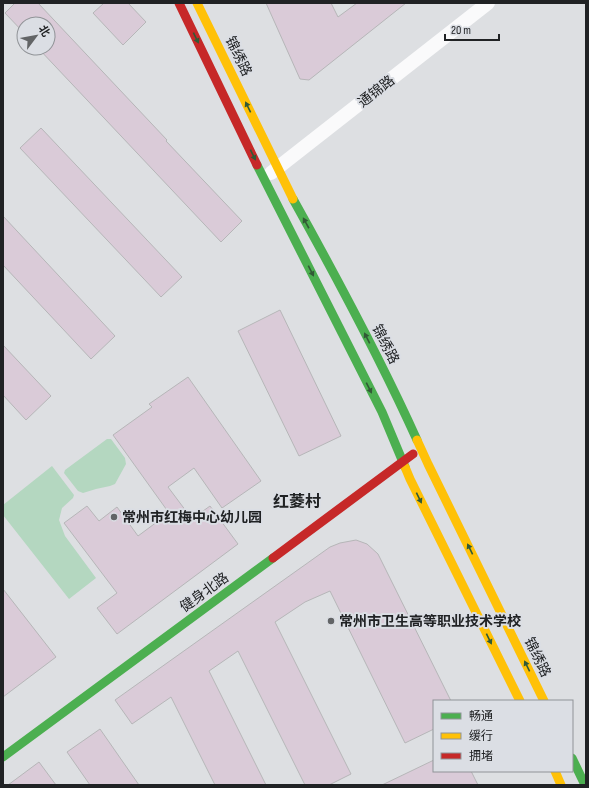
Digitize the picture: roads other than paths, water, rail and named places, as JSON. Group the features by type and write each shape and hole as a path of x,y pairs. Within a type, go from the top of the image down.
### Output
{"street":[{"path":"179,3 264,179 382,412 410,479 520,700"},
{"name":"锦绣路","path":"197,3 290,193 356,314 401,404 544,700"},
{"name":"通锦路","path":"264,179 488,3"},
{"name":"健身北路","path":"3,757 421,448"},
{"path":"573,760 585,785"},
{"path":"555,772 562,785"}],"place":[{"name":"常州市红梅中心幼儿园","path":"114,517"},
{"name":"常州市卫生高等职业技术学校","path":"331,621"}],"district":[{"name":"红菱村","path":"297,501"}]}
